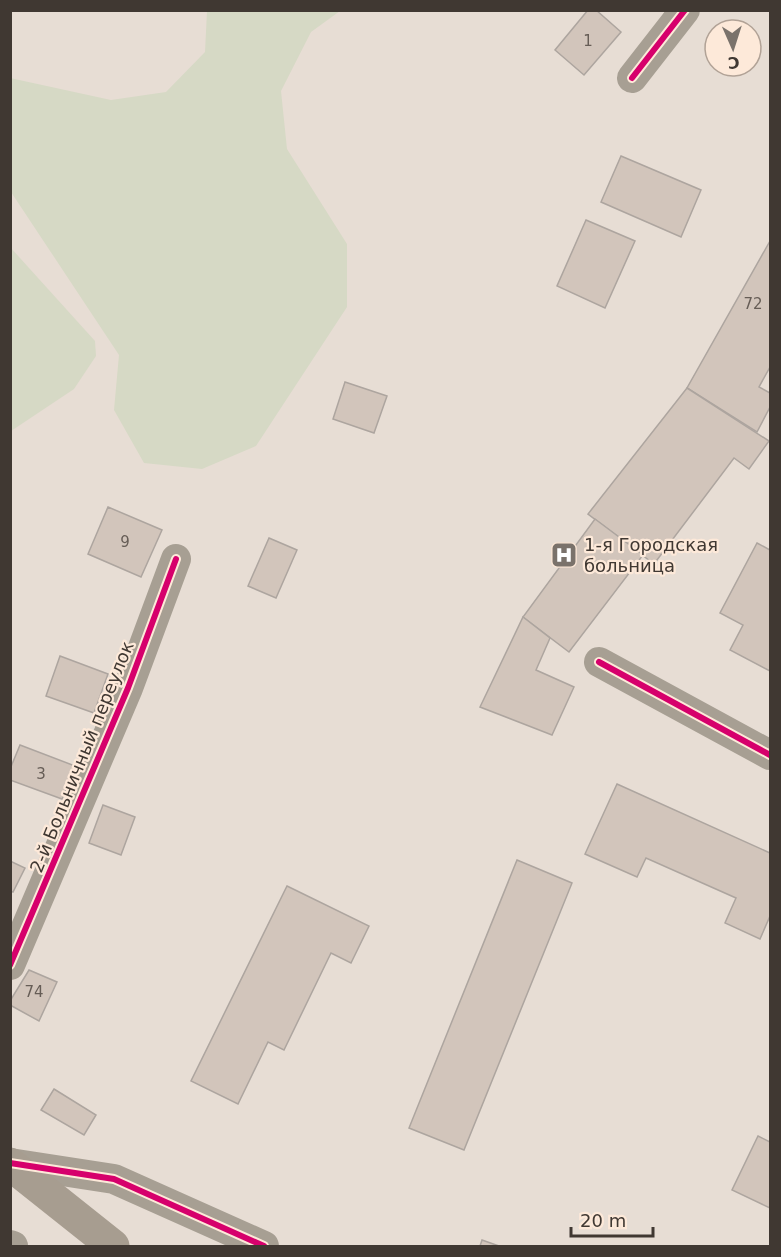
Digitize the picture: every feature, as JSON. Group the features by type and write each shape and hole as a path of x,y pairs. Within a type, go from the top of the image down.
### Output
{"main road":[{"path":"10,1164 113,1246"}],"street":[{"path":"632,78 685,10"},
{"name":"2-й Больничный переулок","path":"10,965 128,688 176,559"},
{"path":"599,662 771,754"},
{"path":"10,1164 114,1179 264,1246"}],"green space":[{"path":"207,11 340,11 311,32 281,91 287,149 347,244 347,307 256,446 202,469 144,463 114,410 119,355 11,192 10,78 111,100 166,92 205,52"},
{"path":"10,247 95,341 96,356 74,389 11,431"}],"building":[{"path":"588,10 596,10 621,32 584,75 555,50"},
{"path":"621,156 701,190 681,237 601,202"},
{"path":"586,220 635,241 605,308 557,286"},
{"path":"770,241 770,367 759,387 770,393 770,407 757,432 687,388"},
{"path":"345,382 387,396 374,433 333,419"},
{"path":"687,388 769,441 749,469 734,458 654,564 588,514"},
{"path":"108,507 162,530 141,577 88,554"},
{"path":"595,519 643,555 569,652 523,617"},
{"path":"269,538 297,550 276,598 248,586"},
{"path":"757,543 770,550 770,671 730,650 743,625 720,613"},
{"path":"523,617 550,638 536,670 574,687 552,735 480,707"},
{"path":"60,656 108,674 94,713 46,696"},
{"path":"20,745 75,766 62,799 10,780 10,769"},
{"path":"617,784 770,853 770,916 760,939 725,923 736,898 646,858 637,877 585,854"},
{"path":"103,805 135,817 121,855 89,843"},
{"path":"517,860 572,883 464,1150 409,1128"},
{"path":"10,861 25,868 13,892 10,891"},
{"path":"287,886 369,926 351,963 331,953 284,1050 268,1042 238,1104 191,1081"},
{"path":"29,970 57,982 39,1021 10,1005 10,1001"},
{"path":"54,1089 96,1115 84,1135 41,1110"},
{"path":"758,1136 770,1142 770,1208 732,1190"},
{"path":"482,1240 499,1246 480,1246"}],"cycle path":[{"path":"632,78 685,10"},
{"path":"10,965 128,688 176,559"},
{"path":"599,662 770,755"},
{"path":"10,1163 114,1179 264,1246"}],"place":[{"name":"1-я Городская больница","path":"564,555"}]}
